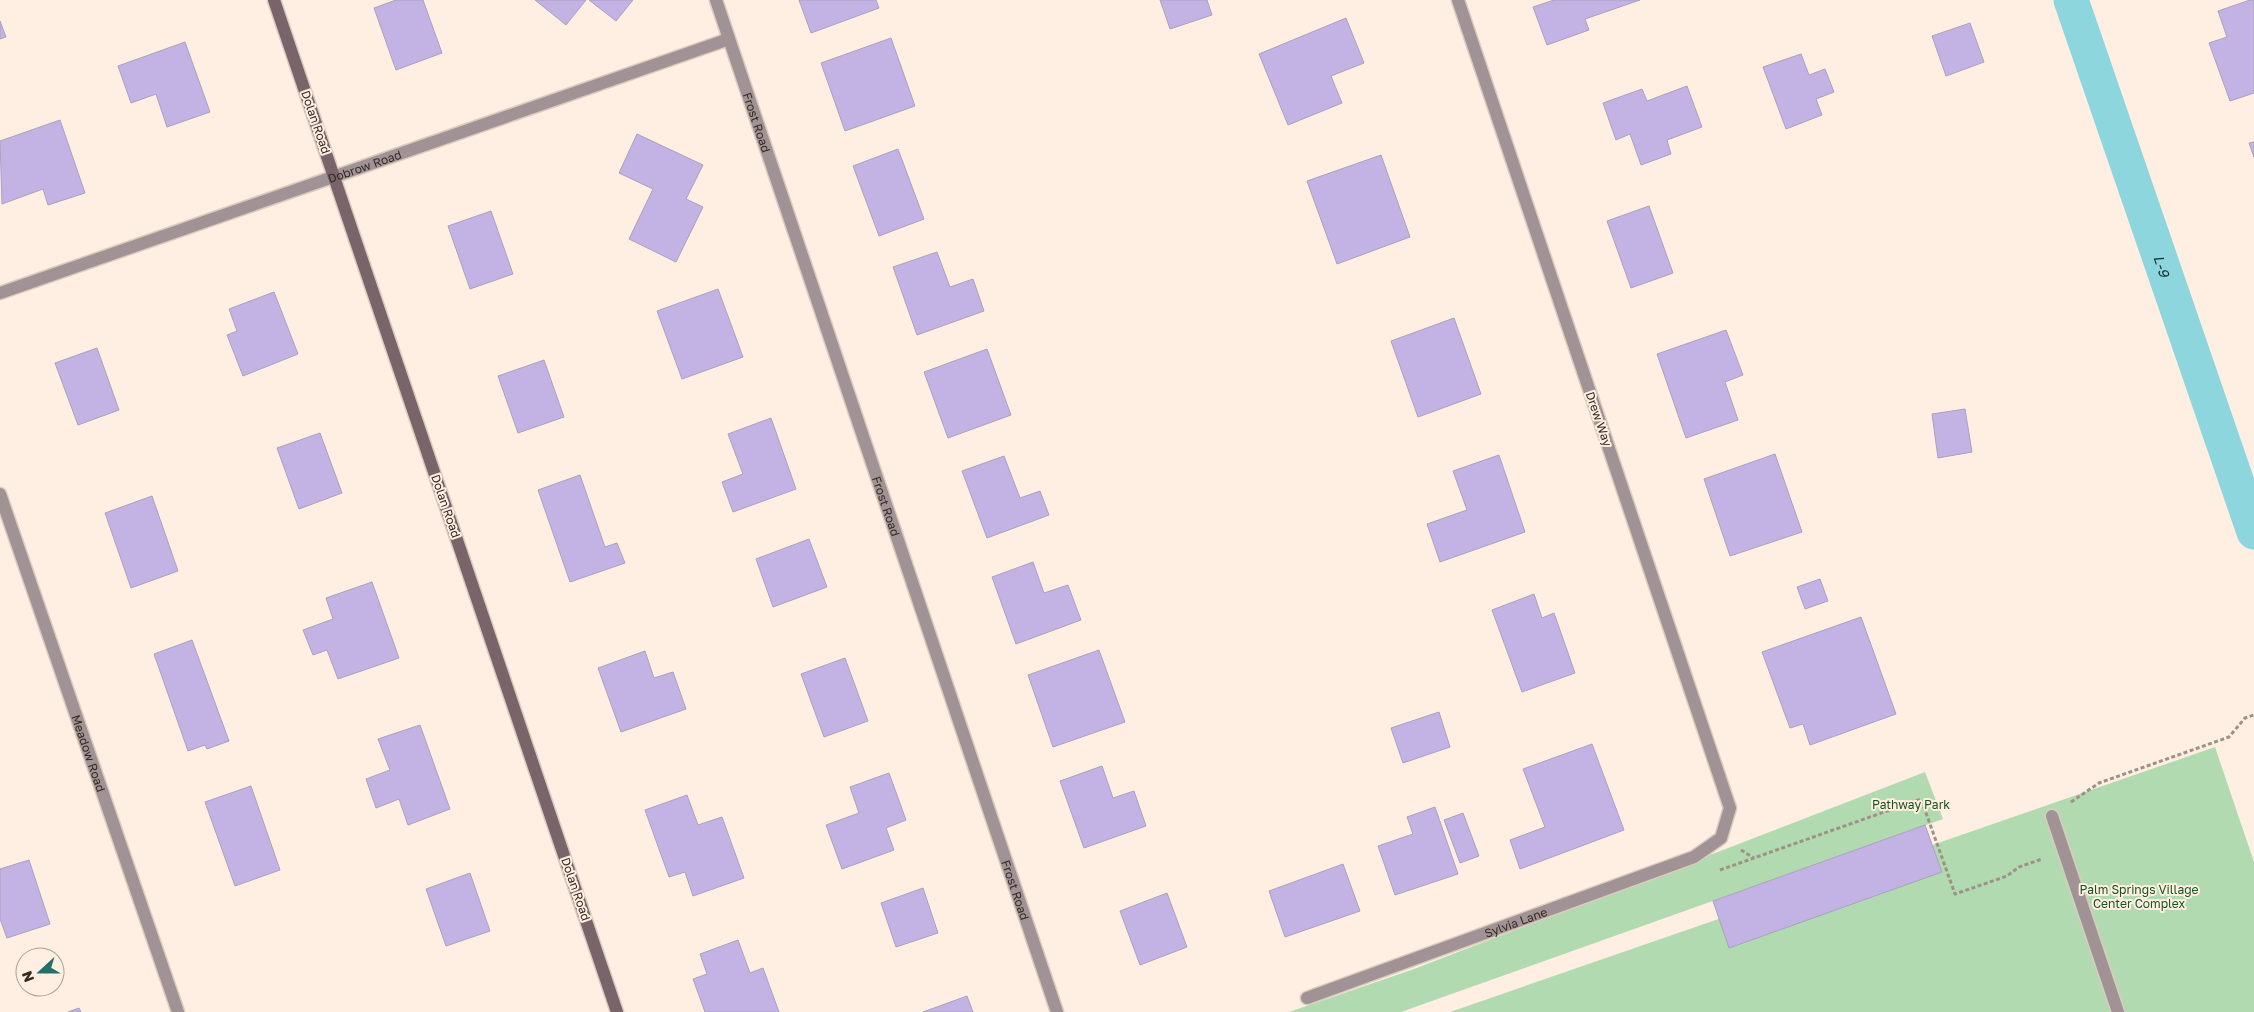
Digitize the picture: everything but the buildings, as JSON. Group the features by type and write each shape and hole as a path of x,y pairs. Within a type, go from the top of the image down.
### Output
{"street":[{"name":"Dolan Road","path":"274,0 617,1012"},
{"name":"Frost Road","path":"716,0 1057,1012"},
{"name":"Drew Way","path":"1458,0 1730,808 1721,838"},
{"name":"Dobrow Road","path":"0,293 729,39"},
{"name":"Meadow Road","path":"0,494 178,1012"},
{"path":"2052,816 2118,1012"},
{"name":"Sylvia Lane","path":"1307,998 1694,857 1721,838"}],"path":[{"path":"2052,816 2099,783 2229,736 2245,718 2254,714"},
{"path":"1712,873 1921,799 1955,894 2007,876 2019,867 2064,852"}],"green space":[{"name":"Palm Springs Village Center Complex","path":"2215,747 2254,862 2254,1012 1450,1012"},
{"name":"Pathway Park","path":"1925,772 1943,819 1401,1012 1289,1012 1414,969"}],"waterway":[{"name":"L-9","path":"2071,0 2254,532"}]}
